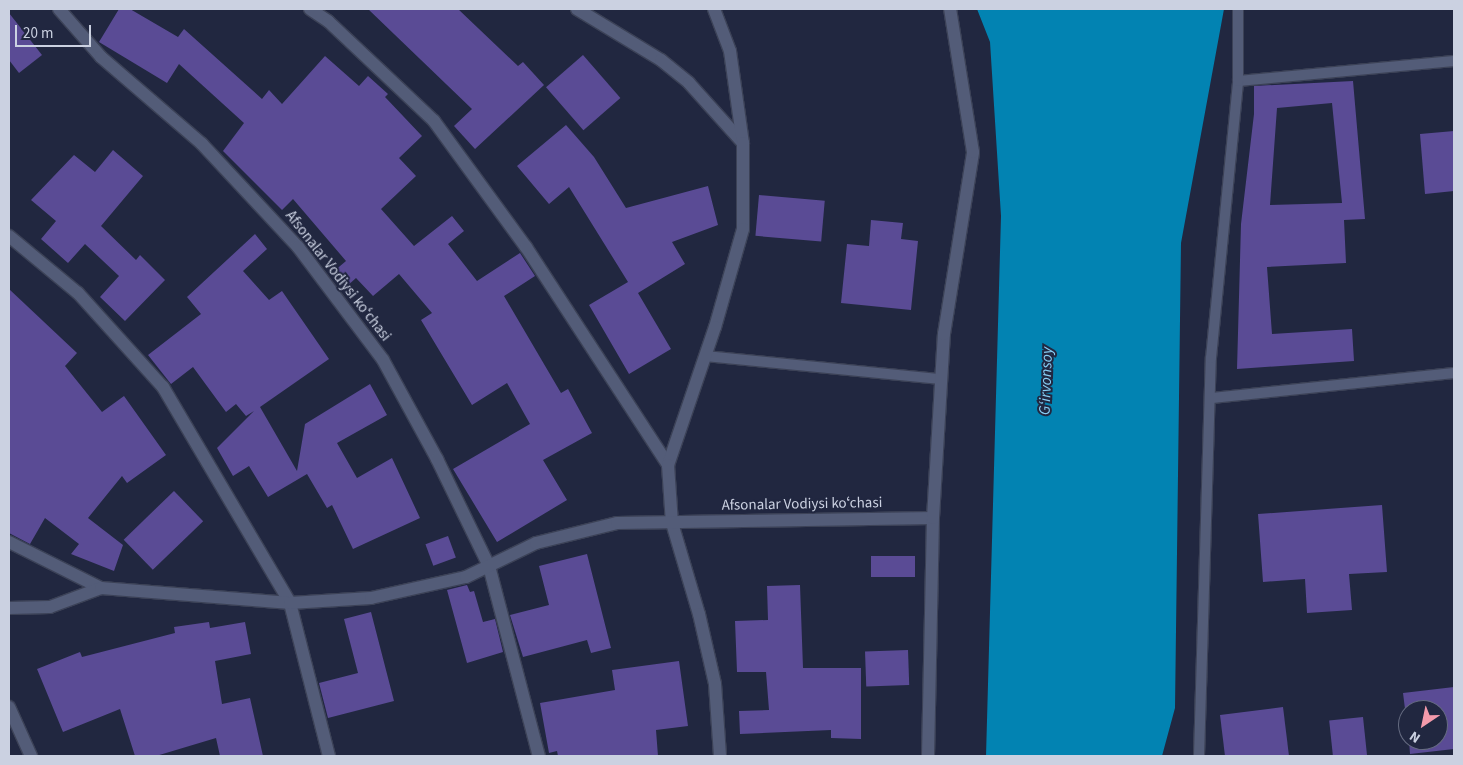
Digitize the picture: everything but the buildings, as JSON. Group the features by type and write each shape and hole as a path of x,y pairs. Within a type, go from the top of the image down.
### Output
{"street":[{"name":"Afsonalar Vodiysi koʻchasi","path":"59,9 101,57 202,144 298,248 383,360 437,459 489,566 539,756"},
{"path":"310,9 328,21 434,120 526,248 668,465"},
{"path":"577,9 661,60 689,84 743,143"},
{"path":"714,9 730,51 743,143 743,229 706,356 668,465 672,523 699,614 715,684 720,756"},
{"path":"928,756 933,518 944,334 973,152 950,9"},
{"path":"9,236 78,294 163,387 290,603 329,756"},
{"name":"Afsonalar Vodiysi koʻchasi","path":"9,542 102,588 290,603 371,598 466,577 536,542 608,525 933,518"},
{"name":"Afsonalar Vodiysi koʻchasi","path":"9,608 50,607 102,588"},
{"path":"9,707 31,756"}],"lane":[{"path":"1199,756 1212,398 1211,358 1238,81 1238,9"},
{"path":"1238,81 1454,62"},
{"path":"706,356 941,379"},
{"path":"1212,398 1454,372"}],"water":[{"name":"G‘irvonsoy","path":"977,9 1224,9 1181,243 1175,708 1162,756 986,756 1001,216 990,42"}]}
